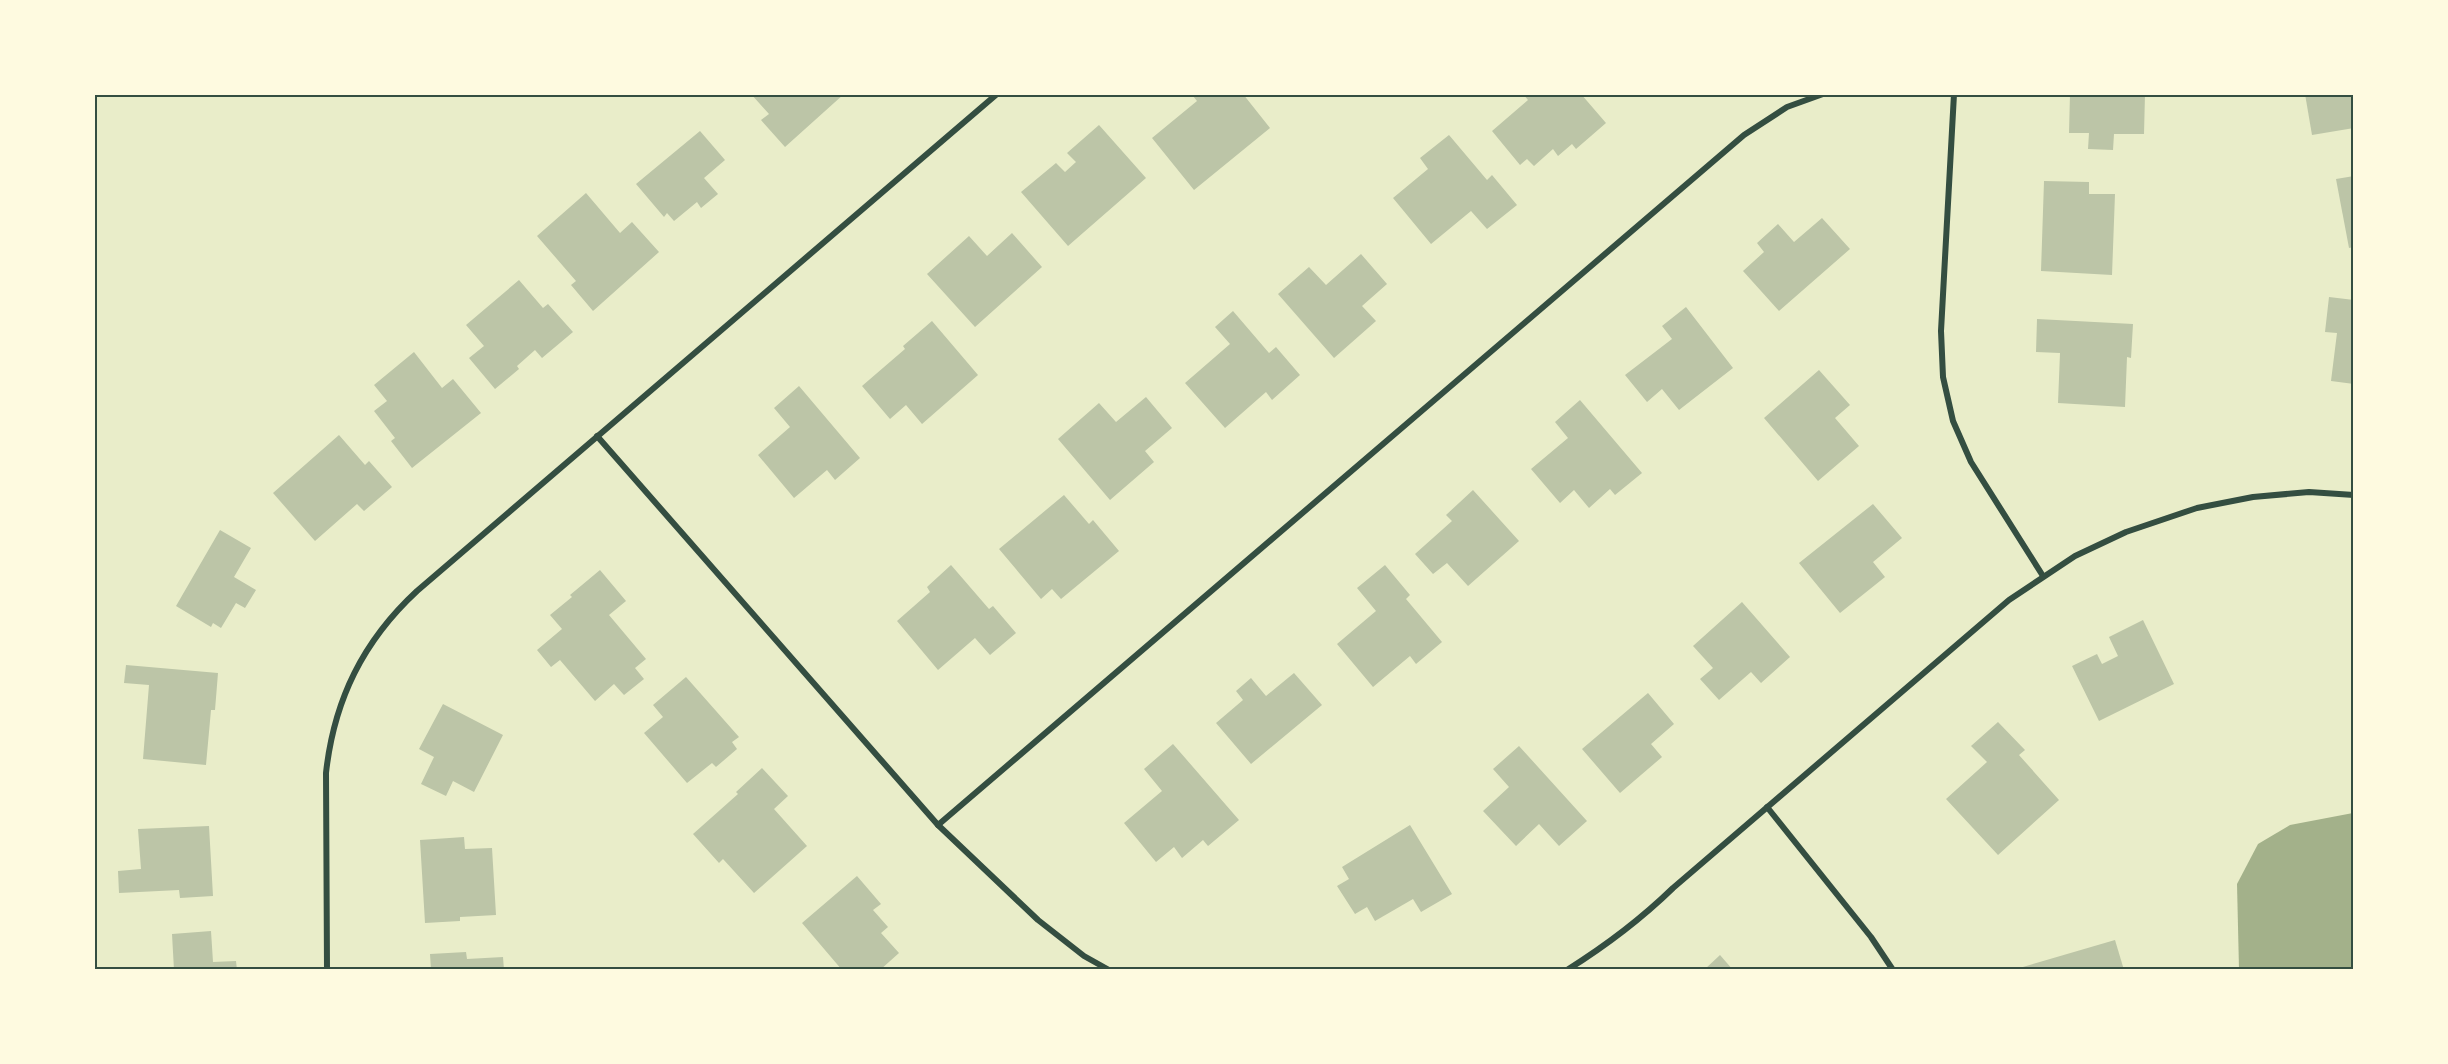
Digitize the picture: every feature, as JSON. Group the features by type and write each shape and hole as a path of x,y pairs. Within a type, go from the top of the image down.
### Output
{"street":[{"path":"327,969 326,773 336,716 358,662 390,618 417,591 997,94"},
{"path":"938,825 1744,135 1787,107 1823,94"},
{"path":"1954,94 1941,332 1943,377 1953,421 1971,462 2043,576"},
{"path":"597,436 938,825 1038,920 1084,956 1109,969"},
{"path":"1567,969 1602,949 1631,927 1673,888 2009,600 2043,576 2108,539 2197,508 2253,497 2309,492 2354,495"},
{"path":"1767,807 1871,937 1893,969"}],"shaded area":[{"path":"2353,813 2353,969 2239,969 2237,884 2258,844 2290,825"}],"building":[{"path":"751,94 844,94 785,147 761,120 769,114"},
{"path":"1195,94 1243,94 1270,128 1194,190 1152,138 1197,101 1193,96"},
{"path":"1523,94 1581,94 1606,123 1576,149 1572,144 1558,156 1553,149 1534,166 1527,159 1520,165 1492,131 1528,100"},
{"path":"2070,94 2145,94 2144,134 2114,134 2113,150 2088,149 2089,133 2069,133"},
{"path":"2305,94 2354,94 2354,128 2312,135"},
{"path":"1099,125 1146,178 1068,246 1021,192 1056,163 1065,172 1076,162 1067,153"},
{"path":"700,131 725,160 704,178 718,194 701,208 697,202 674,221 667,213 664,217 636,184"},
{"path":"1449,135 1487,180 1492,175 1517,205 1487,229 1471,211 1431,244 1393,198 1428,169 1420,158"},
{"path":"2354,176 2354,247 2349,248 2336,179"},
{"path":"2044,181 2089,182 2089,194 2115,194 2112,275 2041,271"},
{"path":"586,193 620,233 632,222 659,252 593,311 571,285 576,281 537,236"},
{"path":"1822,218 1850,249 1779,311 1743,271 1764,252 1757,243 1778,224 1794,242"},
{"path":"1012,233 1042,267 975,327 927,274 969,236 987,256"},
{"path":"1361,254 1387,284 1362,306 1376,321 1334,358 1278,294 1309,267 1326,285"},
{"path":"519,280 543,308 548,304 573,332 542,358 535,350 517,366 519,369 495,389 469,358 484,346 466,325"},
{"path":"2329,297 2354,300 2354,384 2331,381 2337,333 2325,332"},
{"path":"1686,307 1733,368 1679,410 1662,389 1647,402 1625,375 1672,339 1662,326"},
{"path":"1233,311 1269,353 1276,347 1300,375 1272,400 1266,392 1225,428 1185,383 1230,344 1215,327"},
{"path":"2037,319 2133,324 2131,358 2127,357 2125,407 2058,403 2060,353 2036,352"},
{"path":"932,321 978,375 922,424 906,405 890,419 862,386 905,349 903,346"},
{"path":"414,352 442,388 453,379 481,413 412,468 391,441 395,438 374,411 387,401 374,385"},
{"path":"1819,370 1850,405 1835,418 1859,446 1818,481 1764,418"},
{"path":"799,386 860,458 835,480 827,470 794,498 758,455 790,427 774,408"},
{"path":"1146,397 1172,428 1145,451 1154,462 1110,500 1058,439 1099,403 1116,422"},
{"path":"1580,400 1642,473 1615,495 1610,489 1589,508 1574,490 1560,503 1531,469 1568,438 1555,422"},
{"path":"339,435 365,465 369,461 392,487 364,511 357,504 315,541 273,493"},
{"path":"1473,490 1519,541 1468,586 1447,563 1433,574 1415,554 1452,521 1446,515"},
{"path":"1064,495 1089,524 1093,520 1119,551 1061,599 1052,589 1041,599 999,549"},
{"path":"1873,504 1902,538 1873,562 1885,577 1840,613 1799,563"},
{"path":"220,530 251,548 234,577 256,590 245,608 236,603 221,628 213,623 211,627 176,606"},
{"path":"951,565 989,609 993,606 1016,633 990,655 975,638 938,670 897,621 930,592 927,587"},
{"path":"1385,565 1410,595 1406,599 1442,642 1416,664 1410,656 1373,687 1337,644 1376,611 1357,588"},
{"path":"600,570 626,601 609,615 646,659 635,668 644,679 624,695 614,684 595,701 560,660 551,667 537,650 562,629 550,615"},
{"path":"1742,602 1790,657 1761,683 1751,672 1719,700 1700,679 1713,668 1693,646"},
{"path":"2143,620 2174,684 2099,721 2072,666 2097,654 2102,664 2118,656 2109,637"},
{"path":"126,665 218,673 215,710 211,710 206,765 143,759 149,685 124,683"},
{"path":"1294,673 1322,705 1251,764 1216,723 1243,700 1236,691 1251,678 1266,696"},
{"path":"686,677 739,737 732,742 737,749 716,767 712,763 687,783 644,733 663,717 653,705"},
{"path":"1648,693 1674,724 1651,744 1662,757 1620,793 1582,749"},
{"path":"443,704 503,735 474,792 453,781 446,796 421,784 434,757 419,749"},
{"path":"1998,722 2025,750 2019,755 2059,800 1998,855 1946,799 1987,762 1971,746"},
{"path":"1173,744 1239,820 1208,846 1203,840 1182,858 1174,847 1156,862 1124,823 1162,791 1144,769"},
{"path":"1519,746 1587,821 1559,846 1539,824 1516,846 1483,811 1509,787 1493,769"},
{"path":"762,768 788,796 774,809 807,846 754,893 723,859 719,863 693,834 738,794 736,792"},
{"path":"1410,825 1452,894 1421,912 1413,899 1375,921 1367,907 1355,914 1337,886 1349,879 1342,867"},
{"path":"209,826 213,896 180,898 179,890 119,893 118,871 141,869 138,829"},
{"path":"464,837 465,849 492,848 496,915 460,917 460,921 425,923 420,840"},
{"path":"857,876 881,904 873,910 888,927 881,933 899,953 880,970 842,970 802,923"},
{"path":"211,931 213,962 236,961 237,970 174,970 172,934"},
{"path":"2115,940 2124,970 2016,970 2016,969"},
{"path":"466,952 467,959 503,957 504,970 431,970 430,954"},
{"path":"1720,955 1733,970 1704,970"}]}
